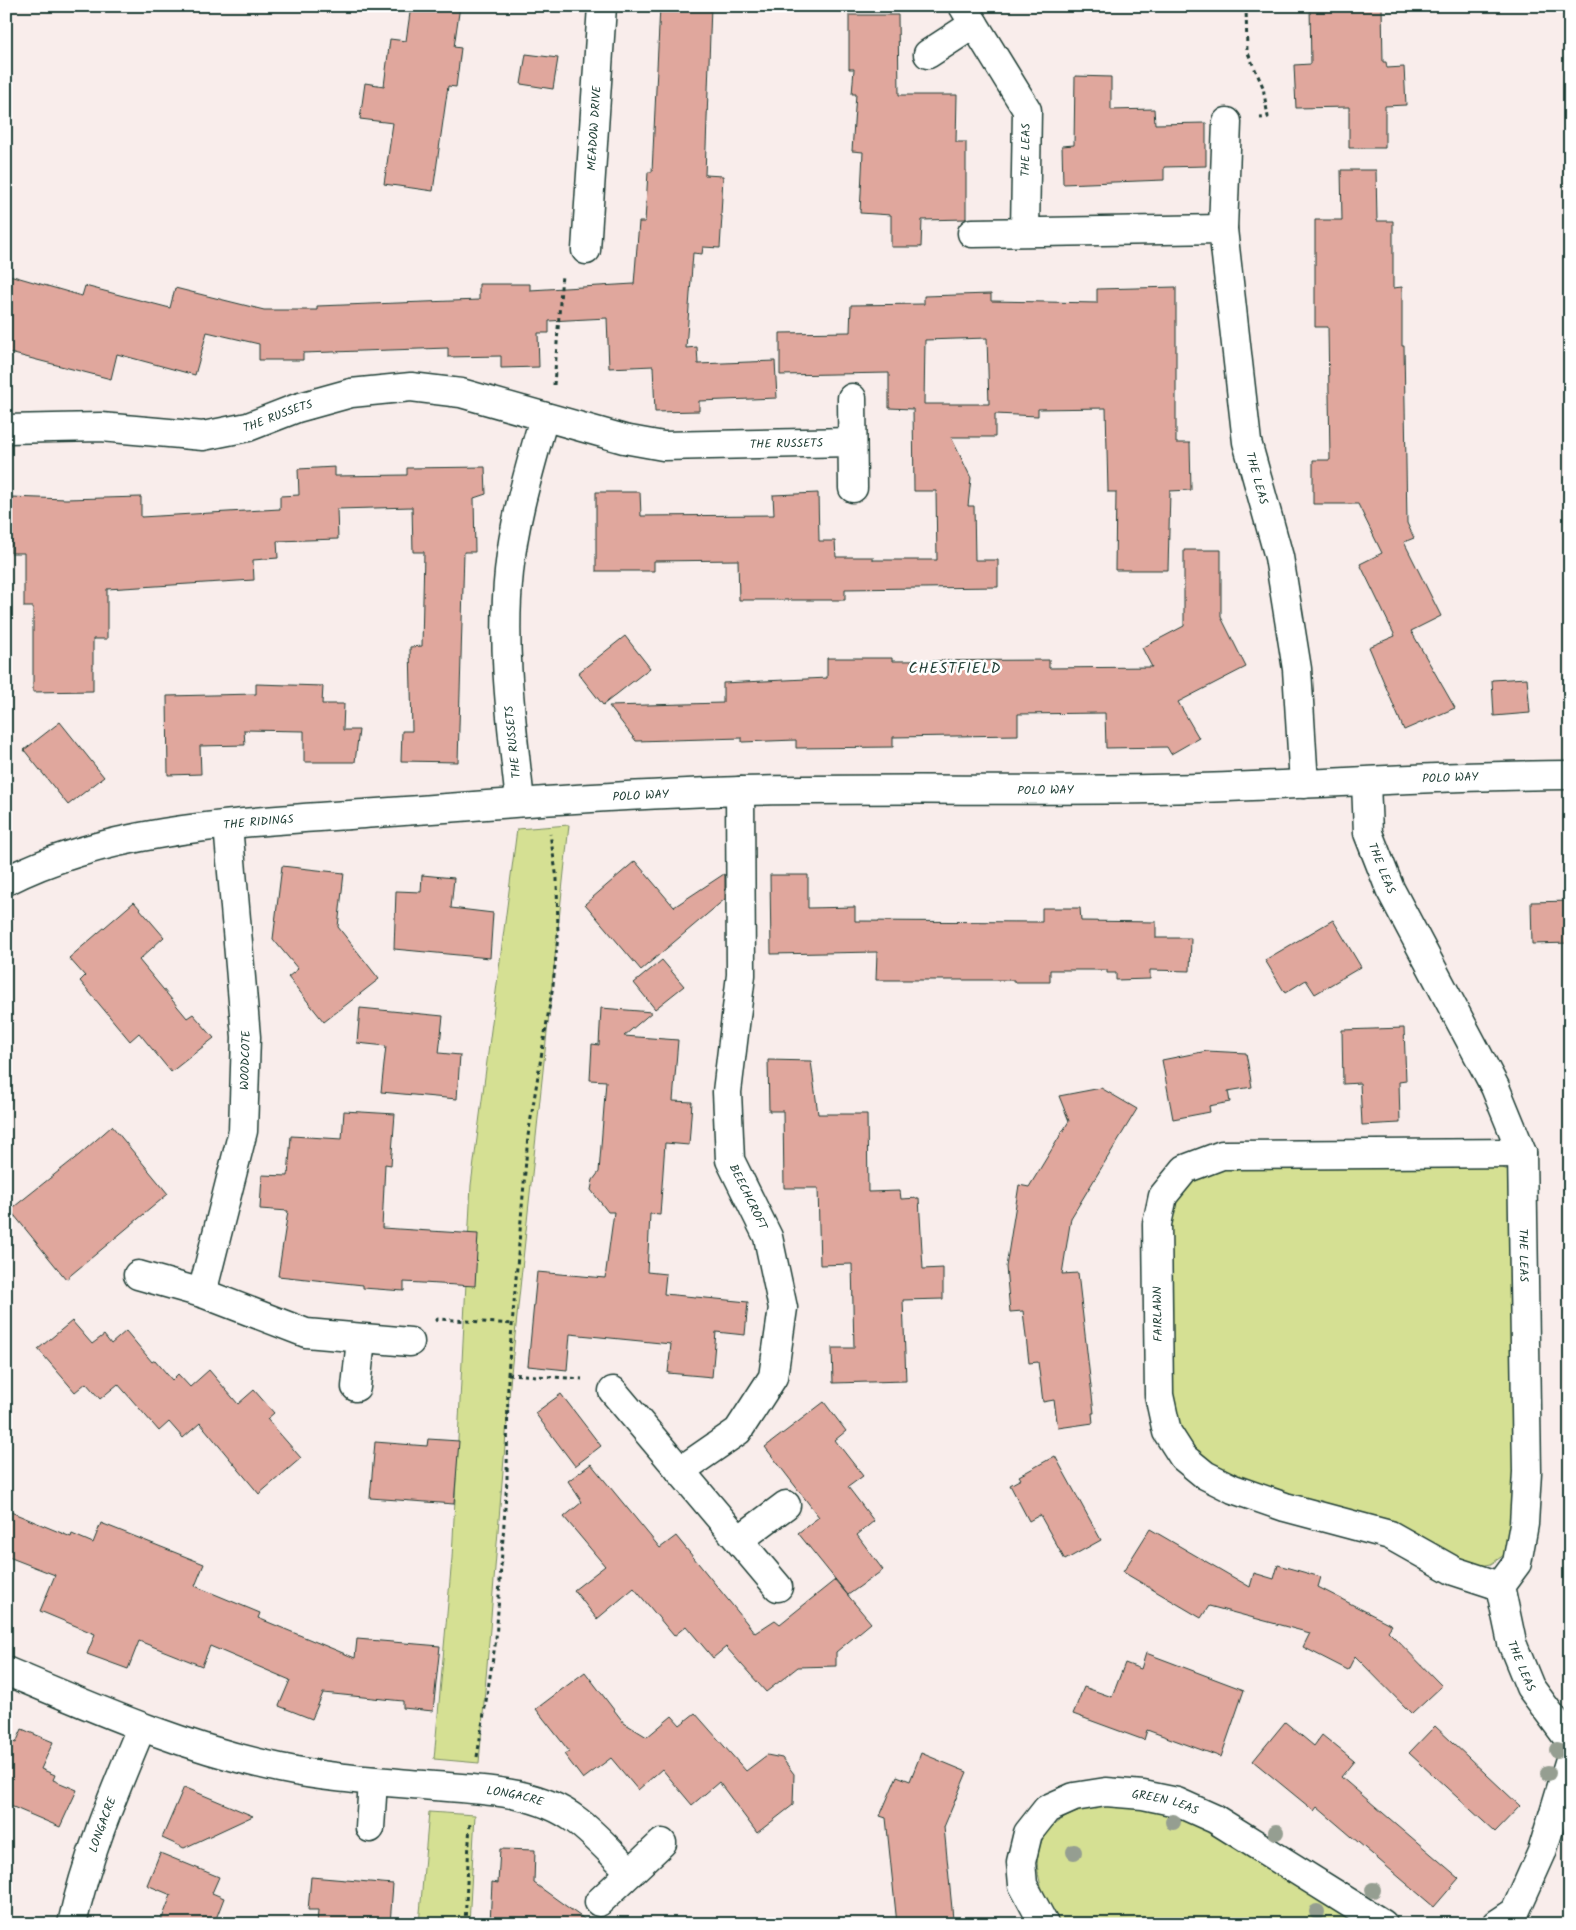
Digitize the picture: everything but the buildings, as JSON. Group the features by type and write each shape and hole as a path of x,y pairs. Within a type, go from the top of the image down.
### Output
{"street":[{"name":"MEADOW DRIVE","path":"586,250 602,6"},
{"name":"THE LEAS","path":"928,54 968,15 1027,110 1025,231"},
{"name":"THE LEAS","path":"1227,122 1223,229 1247,442 1279,557 1297,668 1304,784"},
{"path":"972,233 1223,229"},
{"name":"THE RUSSETS","path":"6,429 101,427 203,436 248,427 297,408 351,393 411,386 461,393 624,439 664,446 852,442"},
{"path":"852,398 853,488"},
{"name":"THE RUSSETS","path":"520,802 509,700 509,573 516,520 544,417"},
{"name":"POLO WAY","path":"520,802 740,792 1144,789 1366,782 1502,775 1570,775"},
{"name":"THE LEAS","path":"1366,782 1368,833 1390,889 1495,1087 1522,1153 1528,1472 1524,1524 1517,1563 1500,1586 1512,1643 1530,1687 1570,1741"},
{"name":"BEECHCROFT","path":"680,1471 738,1431 773,1378 783,1308 768,1237 730,1160 726,1092 741,975 740,792"},
{"name":"THE RIDINGS","path":"6,881 27,870 100,844 228,824 520,802"},
{"name":"WOODCOTE","path":"202,1293 243,1132 246,1037 228,824"},
{"name":"FAIRLAWN","path":"1500,1586 1454,1571 1390,1535 1285,1507 1233,1489 1205,1475 1183,1457 1167,1432 1159,1395 1157,1224 1163,1196 1185,1169 1222,1155 1522,1153"},
{"path":"138,1274 202,1293 306,1333 361,1340 410,1342"},
{"path":"356,1386 361,1340"},
{"path":"613,1390 778,1586"},
{"path":"739,1540 786,1505"},
{"name":"LONGACRE","path":"6,1672 141,1728 217,1753 282,1769 373,1781 505,1793 542,1803 575,1819 631,1872"},
{"name":"LONGACRE","path":"72,1924 80,1887 103,1819 141,1728"},
{"path":"1497,1924 1515,1912 1542,1852 1570,1759"},
{"path":"370,1828 373,1781"},
{"name":"GREEN LEAS","path":"1044,1924 1023,1885 1021,1862 1028,1833 1047,1809 1074,1797 1106,1792 1143,1795 1177,1802 1215,1819 1383,1924"},
{"path":"599,1902 662,1843"}],"path":[{"path":"1227,122 1268,117 1263,87 1247,51 1246,6"},
{"path":"544,417 554,390 562,266"},
{"path":"465,1924 471,1790 496,1640 507,1479 508,1374 528,1136 553,985 558,936 557,879 549,827 520,802"},
{"path":"410,1342 438,1318 513,1324"},
{"path":"508,1374 595,1381 613,1390"}],"green space":[{"path":"569,825 511,1373 479,1763 434,1759 452,1558 471,1185 517,829"},
{"path":"1493,1163 1511,1172 1518,1476 1512,1540 1504,1555 1491,1564 1472,1568 1261,1490 1208,1464 1176,1429 1167,1397 1171,1202 1177,1195 1194,1181 1222,1168"},
{"path":"1121,1801 1160,1807 1194,1821 1365,1924 1061,1924 1046,1899 1041,1885 1038,1857 1041,1844 1048,1831 1066,1817 1089,1808"},
{"path":"429,1812 475,1815 469,1924 419,1924"}],"district":[{"name":"CHESTFIELD","path":"955,669"}]}
